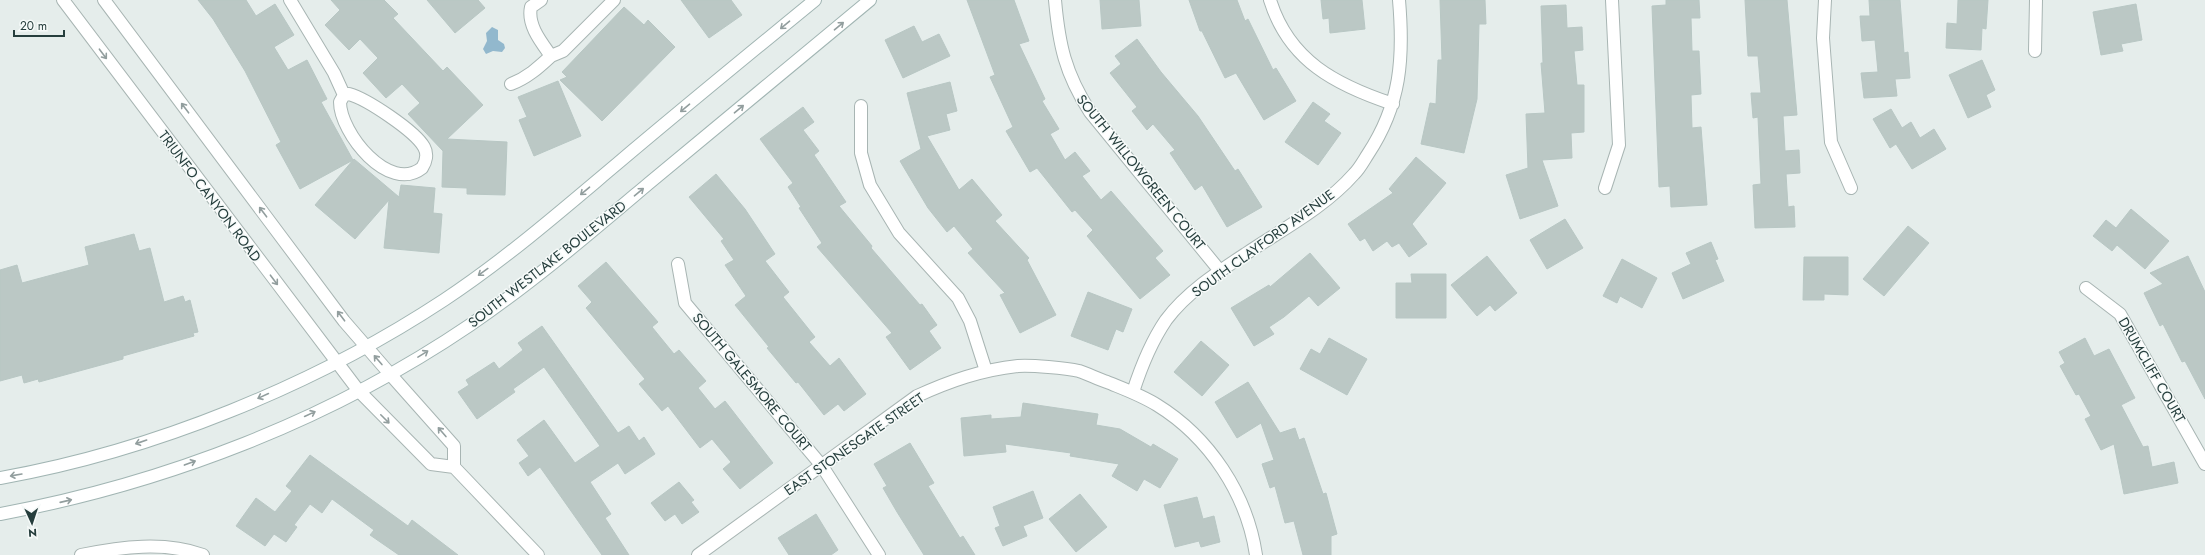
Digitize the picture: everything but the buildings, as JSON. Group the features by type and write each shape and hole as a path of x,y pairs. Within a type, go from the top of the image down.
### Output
{"street":[{"name":"TRIUNFO CANYON ROAD","path":"63,0 358,390 431,464 454,467"},
{"path":"104,0 344,321 454,446 454,467 538,555"},
{"path":"290,0 326,59 344,95"},
{"path":"542,0 529,4 529,16 537,34 551,56"},
{"path":"511,84 522,80 534,72 551,56 564,51 614,0"},
{"path":"0,478 78,462 184,427 244,405 336,362 366,346 445,299 524,241 815,0"},
{"name":"SOUTH WESTLAKE BOULEVARD","path":"0,514 89,495 182,466 281,428 390,374 468,326 504,301 572,248 870,0"},
{"name":"SOUTH WILLOWGREEN COURT","path":"1055,0 1057,22 1065,64 1074,88 1090,112 1220,271"},
{"path":"1270,0 1283,30 1317,69 1337,82 1393,104"},
{"name":"SOUTH CLAYFORD AVENUE","path":"1133,392 1150,348 1166,321 1186,298 1220,271 1324,202 1355,174 1378,139 1393,104 1399,78 1402,40 1399,0"},
{"path":"1605,188 1619,145 1612,0"},
{"path":"1825,0 1823,38 1831,142 1850,188"},
{"path":"2035,50 2036,0"},
{"path":"349,94 367,100 417,139 425,148 426,154 422,168 410,174 399,174 373,161 354,139 344,122 340,102 344,95 349,94"},
{"path":"861,106 861,153 870,185 899,232 958,298 970,321 986,371"},
{"name":"SOUTH GALESMORE COURT","path":"678,264 685,303 822,466 879,555"},
{"name":"DRUMCLIFF COURT","path":"2086,288 2120,314 2205,464"},
{"name":"EAST STONESGATE STREET","path":"698,555 917,396 954,379 986,371 1020,366 1078,371 1133,392 1157,405 1185,425 1214,455 1231,484 1242,508 1256,555"},
{"path":"81,555 113,548 140,546 202,555"}],"water":[{"path":"492,27 498,30 498,40 504,44 505,48 502,52 493,51 486,54 483,49 487,41 486,33"}]}
